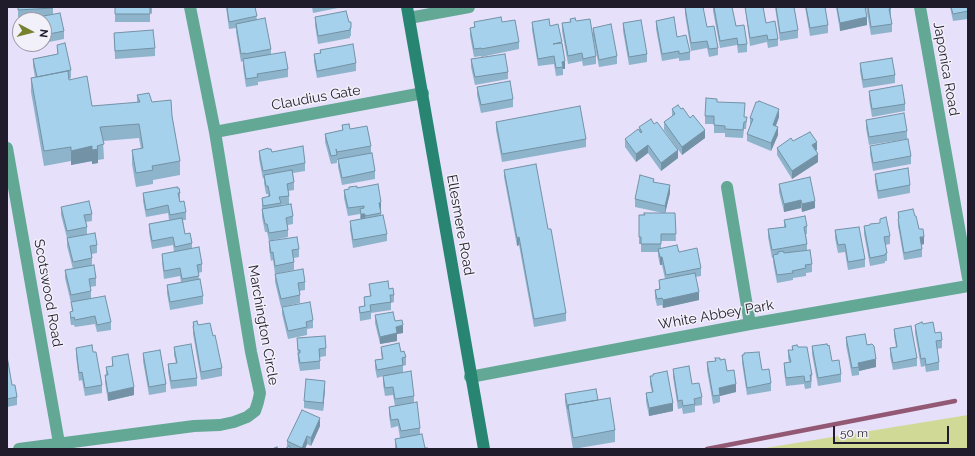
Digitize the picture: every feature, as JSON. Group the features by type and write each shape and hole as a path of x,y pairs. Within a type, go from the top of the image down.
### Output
{"main road":[{"name":"Ellesmere Road","path":"408,13 423,93 470,377 484,449"}],"street":[{"name":"Marchington Circle","path":"19,449 194,426 220,425 247,417 255,411 260,393 250,344 215,132 190,7"},
{"path":"408,13 469,7"},
{"name":"Japonica Road","path":"920,7 968,278"},
{"name":"Claudius Gate","path":"215,132 423,93"},
{"name":"Scotswood Road","path":"7,148 59,443"},
{"path":"727,187 750,324"},
{"name":"White Abbey Park","path":"470,377 750,324 968,286"}],"green space":[{"path":"968,415 968,449 759,449"}],"building":[{"path":"18,7 53,7 53,8 18,10"},
{"path":"115,7 150,7 150,14 115,14"},
{"path":"227,7 255,7 257,16 229,22"},
{"path":"685,7 703,7 707,27 714,26 718,48 709,49 707,41 691,43"},
{"path":"714,7 732,7 736,26 744,25 747,44 738,45 737,38 720,41"},
{"path":"745,7 763,7 766,23 775,21 778,39 768,40 767,35 750,38"},
{"path":"776,7 794,7 798,30 780,33"},
{"path":"806,7 825,7 828,25 810,28"},
{"path":"837,7 865,7 867,17 840,23"},
{"path":"868,7 891,7 889,9 892,24 871,27"},
{"path":"951,7 968,7 968,11 953,14"},
{"path":"346,11 349,22 351,22 350,30 318,36 315,17"},
{"path":"60,13 64,31 52,33 52,14"},
{"path":"501,17 502,22 515,20 519,42 474,49 470,28 475,27 474,22"},
{"path":"674,17 677,37 686,35 690,52 679,54 679,51 662,54 656,21"},
{"path":"265,18 271,49 241,54 236,24"},
{"path":"575,18 576,21 590,19 596,56 583,59 582,53 568,56 562,23 571,22 570,19"},
{"path":"549,19 550,26 558,24 562,42 553,44 562,43 565,61 562,62 563,67 556,68 554,56 538,59 532,22"},
{"path":"641,20 647,54 629,57 623,23"},
{"path":"611,24 617,56 599,60 593,28"},
{"path":"153,30 155,48 115,51 114,33"},
{"path":"65,43 71,70 37,77 33,59 58,54 57,45"},
{"path":"353,44 356,63 317,71 314,54 321,53 320,50"},
{"path":"285,52 288,69 257,74 258,77 246,79 243,59"},
{"path":"505,54 508,72 475,77 471,59"},
{"path":"892,58 895,75 863,80 860,63"},
{"path":"68,71 69,80 87,76 92,106 140,102 137,95 149,93 152,102 171,100 172,116 180,161 152,166 153,170 136,173 132,150 143,148 139,124 100,127 104,144 97,146 98,149 92,150 92,146 71,151 71,147 44,151 31,78"},
{"path":"510,81 513,99 481,105 477,87"},
{"path":"902,85 905,104 872,109 869,91"},
{"path":"706,98 717,99 717,102 745,103 744,117 747,117 746,122 744,122 743,130 725,129 725,126 714,125 714,116 705,116"},
{"path":"759,101 779,109 773,125 778,127 771,143 747,134 753,119 750,118 756,102"},
{"path":"678,105 681,109 683,108 690,118 693,115 705,130 682,147 664,122 675,114 672,109"},
{"path":"580,106 586,139 502,154 496,122"},
{"path":"904,113 907,131 869,137 866,120"},
{"path":"651,119 654,124 657,122 678,150 661,163 648,145 636,154 625,139 638,129 641,133 642,132 639,127"},
{"path":"349,124 350,129 367,126 371,146 337,152 336,149 337,155 331,156 325,134 343,130 342,125"},
{"path":"810,132 817,142 812,145 818,154 792,171 777,148 791,138 793,141"},
{"path":"908,139 911,156 873,163 870,146"},
{"path":"303,146 305,163 263,171 259,151 268,148 271,149 272,152"},
{"path":"372,153 375,171 342,178 338,159"},
{"path":"536,164 548,229 551,229 566,313 534,319 519,237 517,238 504,170"},
{"path":"908,168 910,185 878,191 875,174"},
{"path":"292,170 294,182 287,184 289,196 279,197 281,203 263,206 262,198 270,196 264,175"},
{"path":"640,175 654,179 653,182 670,185 665,206 635,199"},
{"path":"810,177 815,201 802,204 801,200 784,204 779,184"},
{"path":"378,184 381,213 365,216 365,214 361,214 360,209 364,208 364,206 348,208 344,190 349,189 349,187 357,186 357,188"},
{"path":"177,187 179,188 180,193 178,193 180,202 184,201 186,212 170,215 168,205 146,210 143,193"},
{"path":"89,201 92,214 84,215 87,227 67,231 61,207"},
{"path":"291,204 293,216 286,218 288,230 269,233 267,224 265,224 262,209"},
{"path":"913,209 919,229 923,229 924,237 920,237 922,249 904,253 898,212"},
{"path":"644,213 675,213 676,234 661,234 661,244 641,244 641,237 639,237 639,215 645,215"},
{"path":"383,215 387,234 353,240 350,221"},
{"path":"805,216 807,226 804,227 807,244 772,250 768,229 786,227 784,220"},
{"path":"886,217 890,236 884,237 887,253 885,255 870,258 864,226 880,223 880,219"},
{"path":"182,218 185,234 190,233 192,243 175,247 173,237 152,241 149,224"},
{"path":"859,227 865,259 848,262 845,244 838,245 835,230"},
{"path":"95,233 97,245 90,246 92,258 73,262 67,238"},
{"path":"297,237 299,249 292,250 294,262 275,266 273,252 271,253 269,241"},
{"path":"677,245 679,252 697,248 701,268 666,275 662,257 660,257 658,249"},
{"path":"199,247 202,264 197,265 199,276 182,279 180,268 164,271 162,254"},
{"path":"810,250 812,264 805,265 806,268 792,271 793,273 777,275 773,255 783,251 784,253"},
{"path":"94,265 96,278 89,279 91,291 71,295 65,270"},
{"path":"303,269 305,282 298,283 300,295 281,299 275,274"},
{"path":"695,273 699,292 663,300 662,298 657,299 655,290 660,289 659,280"},
{"path":"200,279 203,296 170,302 167,285"},
{"path":"388,281 389,289 393,288 394,295 390,295 391,302 370,305 371,311 360,313 359,307 365,306 364,297 371,296 369,284"},
{"path":"105,296 111,322 97,325 95,316 75,320 74,317 71,318 70,312 73,311 71,302"},
{"path":"310,302 313,320 306,322 307,327 288,331 282,307"},
{"path":"393,312 395,321 402,320 403,325 396,327 397,333 380,337 375,315"},
{"path":"197,321 198,325 210,323 213,336 215,335 222,368 201,372 193,326 193,322"},
{"path":"922,322 923,324 933,322 935,333 941,332 942,340 936,341 939,362 926,365 925,358 921,359 915,325"},
{"path":"911,326 917,358 893,363 890,348 897,347 894,329"},
{"path":"865,334 867,345 872,344 874,346 876,359 858,363 859,367 852,368 846,337"},
{"path":"325,336 326,348 319,349 320,361 300,363 298,353 300,353 300,350 298,350 297,338"},
{"path":"399,343 401,352 404,351 406,357 402,358 403,365 377,370 375,360 383,359 381,347"},
{"path":"191,344 197,378 171,381 168,364 177,363 174,347"},
{"path":"827,344 828,346 829,345 832,361 839,360 841,374 818,378 812,346"},
{"path":"92,345 93,352 96,352 102,385 85,388 82,372 79,373 76,348"},
{"path":"797,345 798,347 807,347 812,375 810,375 811,381 805,382 804,376 786,378 784,363 791,362 788,350 793,350 792,346"},
{"path":"160,350 166,384 149,387 143,353"},
{"path":"759,352 762,370 769,369 771,383 747,388 742,355 744,355 744,353"},
{"path":"128,354 134,387 108,393 105,375 108,375 106,367 113,366 112,357"},
{"path":"7,356 12,385 15,385 17,397 7,399"},
{"path":"715,358 720,358 720,360 725,359 727,371 734,370 736,384 719,388 720,395 713,396 707,362 716,361"},
{"path":"689,366 692,384 699,383 702,397 694,399 695,404 683,406 682,400 678,401 673,369"},
{"path":"411,371 414,396 395,399 393,387 385,388 383,376"},
{"path":"667,371 673,403 649,408 646,393 653,392 650,376"},
{"path":"306,379 325,381 323,403 304,401"},
{"path":"596,389 598,400 568,405 568,409 565,394"},
{"path":"610,398 615,430 573,438 568,405"},
{"path":"417,402 420,428 401,431 398,419 391,420 389,407"},
{"path":"302,410 320,418 311,438 307,436 302,448 287,441"},
{"path":"422,434 425,448 428,449 397,449 395,439"}],"waterway":[{"path":"707,449 955,401"}]}
